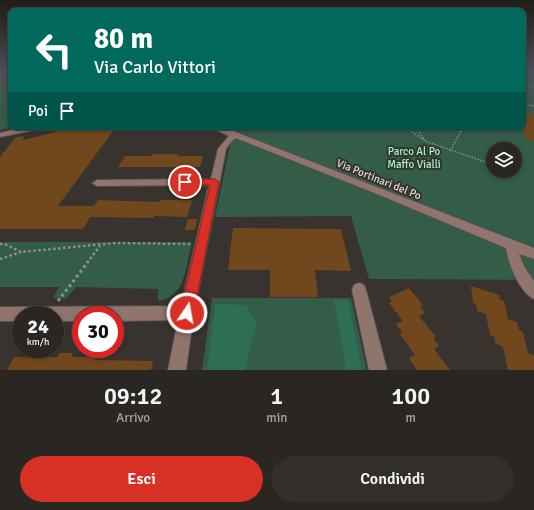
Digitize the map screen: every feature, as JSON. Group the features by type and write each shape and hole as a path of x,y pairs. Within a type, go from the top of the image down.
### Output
{"street":[{"path":"0,135 22,130"},
{"name":"Via Portinari del Po","path":"222,130 534,254"},
{"path":"176,370 222,149 228,140 235,135"},
{"path":"97,183 215,182"},
{"path":"512,245 516,263 522,275 534,292"},
{"path":"359,290 378,370"},
{"path":"64,314 187,313"},
{"path":"0,314 12,314"}],"path":[{"path":"409,130 425,141 485,162"},
{"path":"418,130 425,141"},
{"path":"450,151 461,130"},
{"path":"0,259 21,252 100,246 115,243 202,244"},
{"path":"0,244 7,245 21,252"},
{"path":"55,306 59,298 100,246"}],"green space":[{"path":"0,88 8,88 8,128 0,130"},
{"name":"Parco Al Po Maffo Vialli","path":"526,88 534,88 534,280 369,279 351,216 215,217 232,136 216,130 526,130"},
{"path":"0,242 192,242 186,270 180,287 168,298 158,301 158,289 76,287 66,299 53,298 59,287 0,287"},
{"path":"212,298 351,298 367,370 202,370"},
{"path":"334,300 348,300 362,370 346,370"},
{"path":"215,304 246,305 257,323 245,370 207,370"}],"building":[{"path":"526,113 534,114 534,141 525,139"},
{"path":"55,130 114,130 58,206 94,206 98,200 159,202 160,200 192,200 187,217 90,217 83,229 0,229 0,157 16,137 24,136 23,140 56,132"},
{"path":"152,154 203,156 200,167 118,167 125,156 151,156"},
{"path":"188,219 197,219 195,230 185,230"},
{"path":"233,228 341,229 351,271 315,270 318,297 270,297 270,270 228,270"},
{"path":"471,286 499,295 500,300 504,301 508,319 517,322 519,330 523,332 528,353 534,355 534,370 508,370 503,347 495,343 494,336 490,335 486,314 477,311 476,304 473,303"},
{"path":"409,288 423,305 420,306 425,313 419,316 436,337 433,338 439,346 434,349 450,370 417,370 409,358 415,355 400,334 402,332 396,324 403,321 389,303 392,301 389,297"},
{"path":"64,353 72,353 72,358 153,361 151,370 7,370 13,358 64,358"}],"route":[{"path":"185,182 215,182 187,313"}]}
